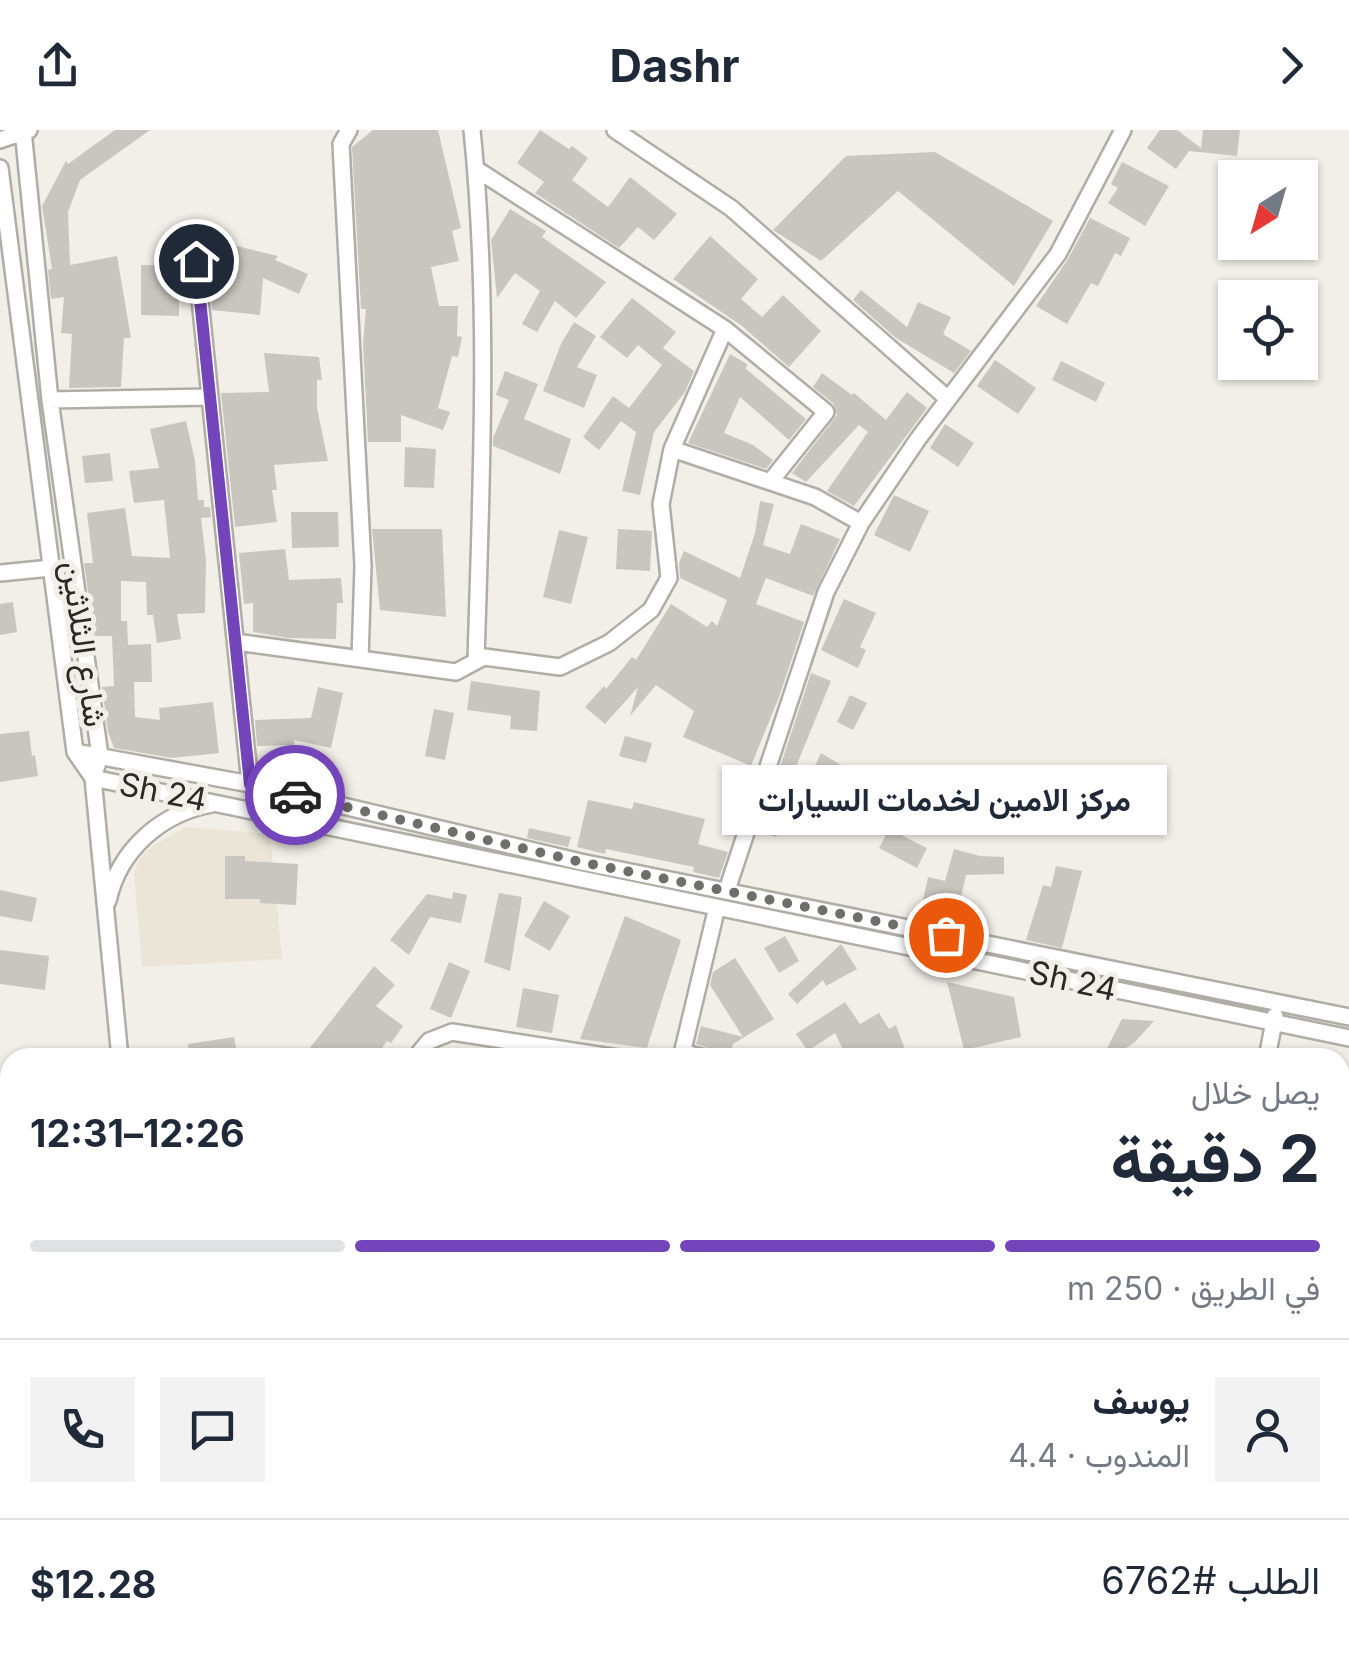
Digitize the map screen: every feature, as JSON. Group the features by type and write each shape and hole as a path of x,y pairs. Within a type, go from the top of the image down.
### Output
{"street":[{"path":"348,130 341,144 362,566 360,659"},
{"path":"472,130 481,218 482,418 476,661"},
{"path":"616,130 731,208 948,399"},
{"path":"727,890 826,592 860,522 1058,254 1123,130"},
{"path":"0,140 25,131"},
{"name":"شارع الثلاثين","path":"25,131 50,400 100,756 93,778"},
{"name":"شارع الثلاثين","path":"0,168 75,752 93,778"},
{"path":"476,170 725,329 826,412 770,482"},
{"path":"196,261 250,784"},
{"path":"236,642 456,672 484,657 560,667 609,643 651,610 670,578 661,504 672,449 725,329"},
{"path":"50,400 210,397"},
{"path":"672,449 815,497 860,522"},
{"path":"0,573 52,568"},
{"name":"Sh 24","path":"75,752 250,784 581,862 1349,1018"},
{"path":"93,778 119,1048"},
{"name":"Sh 24","path":"93,778 1349,1038"},
{"path":"106,910 117,874 138,844 166,820 219,803"},
{"path":"683,1048 717,907"},
{"path":"1269,1048 1276,1002"},
{"path":"424,1048 452,1032 561,1048"},
{"path":"515,1048 516,1040"}],"shaded area":[{"path":"185,827 270,834 282,959 142,967 134,874 140,858 154,845"}],"building":[{"path":"115,130 150,130 80,180 68,212 70,265 117,256 131,338 124,338 121,387 69,388 72,334 61,333 64,297 51,299 48,270 52,269 42,206 66,161 68,164"},
{"path":"373,130 438,130 461,228 452,231 459,261 431,267 439,306 458,306 457,336 462,337 458,357 452,356 438,408 450,412 443,430 401,415 401,442 368,442 363,344 366,309 361,309 352,147"},
{"path":"540,130 588,158 572,180 608,207 630,177 677,214 654,240 638,227 619,248 535,193 544,182 517,163"},
{"path":"1160,130 1177,130 1201,148 1203,130 1240,130 1237,156 1189,151 1176,169 1147,148"},
{"path":"935,152 1053,221 1014,286 898,191 821,261 773,230 846,156"},
{"path":"1122,162 1169,186 1145,226 1108,203 1118,188 1111,184"},
{"path":"510,209 546,231 542,237 606,282 576,318 555,301 537,332 522,324 540,291 515,273 497,298 491,240"},
{"path":"1090,218 1130,238 1121,256 1115,253 1098,286 1091,283 1067,324 1036,306"},
{"path":"710,236 758,279 741,299 762,317 783,295 821,331 789,367 742,326 673,279"},
{"path":"220,242 278,256 275,260 308,274 299,294 263,278 260,315 212,310 210,268"},
{"path":"141,265 179,266 179,316 141,315"},
{"path":"861,290 907,327 918,302 951,317 943,334 971,351 954,373 896,338 853,300"},
{"path":"632,298 676,332 663,348 694,371 685,392 654,432 640,495 622,491 636,432 621,421 599,450 583,437 613,396 629,408 662,365 638,345 627,358 600,337"},
{"path":"574,322 596,336 577,367 597,375 584,408 543,391"},
{"path":"264,353 319,357 322,380 317,380 317,408 328,461 274,465 277,490 272,490 277,522 235,527 221,393 269,392"},
{"path":"730,354 747,364 746,369 806,419 789,440 740,397 724,433 753,445 773,460 766,469 688,443"},
{"path":"995,360 1036,388 1018,414 977,386"},
{"path":"1061,361 1105,383 1096,402 1052,380"},
{"path":"505,371 538,384 524,419 571,439 560,474 493,446 509,400 496,395"},
{"path":"822,373 886,420 907,392 927,408 854,506 827,491 868,432 859,425 806,482 792,473 837,415 834,404 813,387"},
{"path":"186,421 198,500 204,500 204,507 210,507 211,517 201,518 206,560 205,613 177,614 181,639 157,643 153,615 147,615 146,582 121,581 121,621 127,621 128,645 151,644 152,682 134,682 135,717 160,720 159,708 213,702 219,753 172,758 114,748 102,687 114,686 112,636 94,636 84,563 93,563 87,513 125,508 132,556 170,558 164,500 134,503 129,471 159,468 150,429"},
{"path":"945,424 974,443 958,467 930,448"},
{"path":"405,447 436,449 434,488 404,487"},
{"path":"110,453 113,481 85,483 82,456"},
{"path":"894,495 929,511 910,552 874,535"},
{"path":"760,501 774,504 763,545 790,554 801,524 840,539 813,596 766,578 756,604 804,622 751,766 683,737 694,711 656,685 630,716 638,687 605,724 585,707 632,657 636,660 671,604 707,627 712,621 717,626 727,600 680,578 679,563 684,551 740,578 755,533"},
{"path":"291,512 338,512 339,547 292,548"},
{"path":"372,529 442,529 446,617 380,610"},
{"path":"618,529 652,531 650,571 616,569"},
{"path":"559,530 588,537 571,604 543,597"},
{"path":"285,549 289,580 341,578 343,603 337,603 336,639 288,638 253,632 253,603 244,604 239,553"},
{"path":"844,599 876,613 860,647 866,650 858,668 821,650"},
{"path":"13,602 17,632 0,635 0,604"},
{"path":"811,673 831,681 795,769 802,772 776,837 759,831"},
{"path":"471,681 540,691 537,731 510,729 511,716 467,710"},
{"path":"318,687 343,693 331,748 294,740 294,745 257,746 255,720 311,718"},
{"path":"850,695 867,703 853,730 837,722"},
{"path":"434,709 454,713 445,760 425,756"},
{"path":"29,731 38,776 0,782 0,734"},
{"path":"625,736 652,743 646,763 619,756"},
{"path":"821,753 866,780 868,776 886,787 869,816 845,801 841,806 822,795 835,773 815,766"},
{"path":"588,800 632,809 634,802 705,819 698,844 728,852 719,878 693,872 694,867 577,847"},
{"path":"529,828 571,837 568,847 527,838"},
{"path":"889,829 927,848 917,868 879,848"},
{"path":"954,849 1004,857 1004,874 966,875 955,924 919,919 928,877 945,881"},
{"path":"225,856 298,864 296,905 225,899"},
{"path":"1056,866 1082,871 1062,948 1026,940 1043,885 1051,887"},
{"path":"0,890 37,898 32,922 0,916"},
{"path":"453,892 467,895 461,923 430,917 409,955 390,940 427,894 452,899"},
{"path":"499,893 522,897 510,971 484,962"},
{"path":"544,901 570,916 550,951 524,936"},
{"path":"625,916 681,940 647,1048 580,1039"},
{"path":"785,936 799,961 779,973 764,948"},
{"path":"841,944 857,969 826,986 823,980 797,1004 788,994"},
{"path":"0,950 49,956 45,990 0,984"},
{"path":"735,958 774,1019 732,1048 696,1044 701,1026 743,1037 710,985 713,972"},
{"path":"449,962 470,971 451,1018 430,1009"},
{"path":"374,966 395,985 376,1006 403,1026 391,1043 387,1041 382,1048 310,1048"},
{"path":"947,982 1014,997 1021,1037 964,1048"},
{"path":"523,988 559,995 552,1033 516,1027"},
{"path":"845,1002 860,1024 879,1013 889,1029 896,1025 904,1048 842,1048 835,1033 812,1048 806,1048 796,1034"},
{"path":"1122,1019 1154,1021 1126,1048 1107,1048"},
{"path":"234,1037 236,1048 189,1048 188,1044"}],"way so far":[{"path":"295,795 581,862 946,935"}],"place":[{"name":"مركز الامين لخدمات السيارات","path":"946,935"}],"route":[{"path":"196,261 250,784 295,795"}]}
